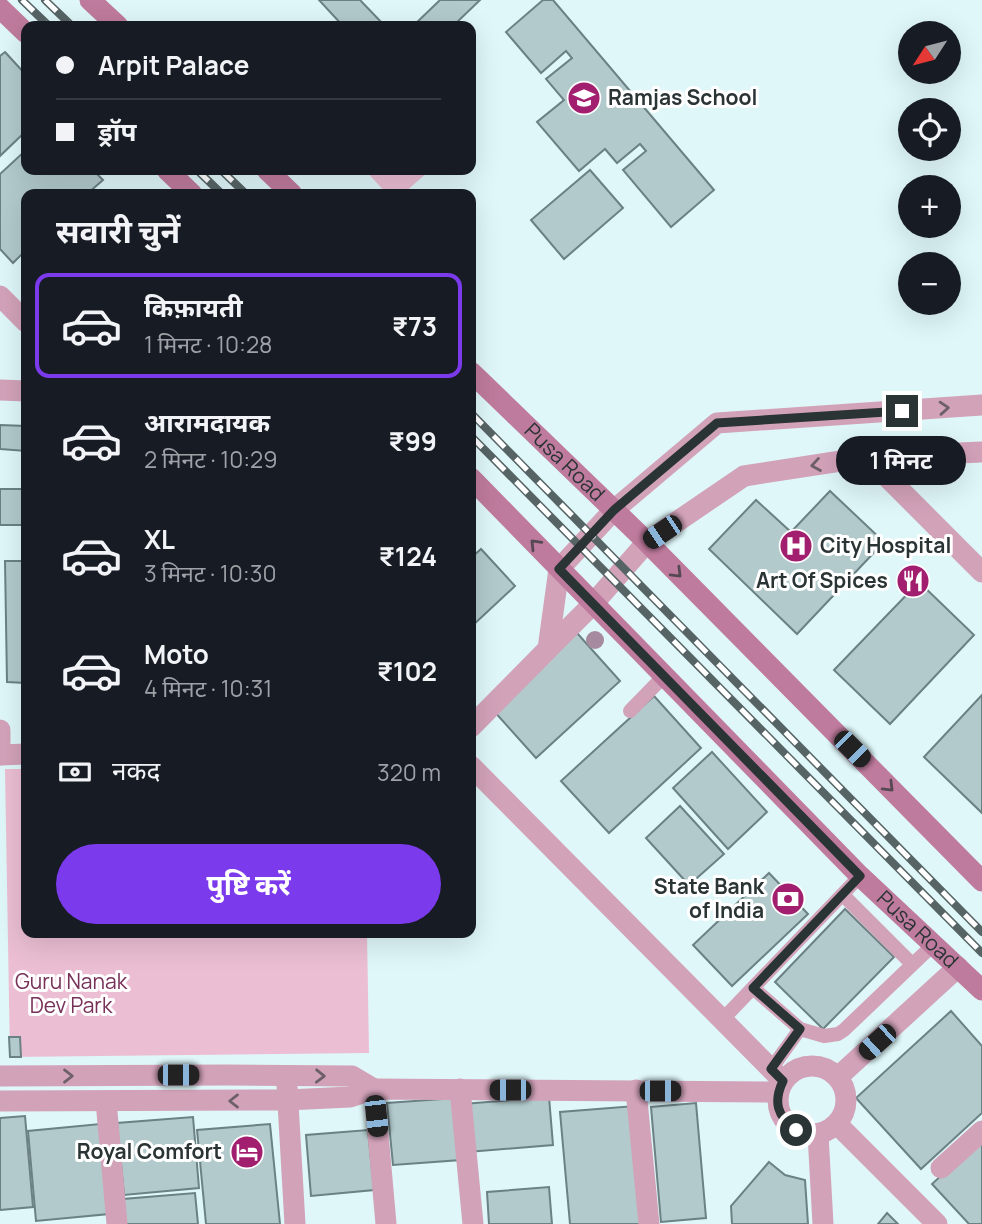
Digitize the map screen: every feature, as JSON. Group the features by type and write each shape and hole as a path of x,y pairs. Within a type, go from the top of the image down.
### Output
{"main road":[{"path":"90,0 113,21"},
{"path":"0,8 21,28"},
{"path":"172,175 187,189"},
{"path":"272,175 287,189"},
{"name":"Pusa Road","path":"476,377 647,542 982,881"},
{"name":"Pusa Road","path":"476,483 860,876 982,990"}],"street":[{"path":"0,296 21,317"},
{"path":"0,390 21,391"},
{"path":"548,649 559,569 614,510 717,423 982,405"},
{"path":"476,722 593,604 647,542 744,476 867,457 982,452"},
{"path":"867,457 982,572"},
{"path":"0,730 0,755 21,754"},
{"path":"0,1101 287,1100 350,1097 374,1088 636,1090 777,1080 801,1067 812,1065 824,1067 842,1082 847,1104 844,1115 837,1124 818,1134 807,1134 787,1124 777,1103 777,1080 722,1020 476,771"},
{"path":"838,1077 958,967"},
{"path":"0,1076 352,1076 374,1088"},
{"path":"287,1076 295,1224"},
{"path":"374,1088 386,1224"},
{"path":"460,1089 473,1224"},
{"path":"636,1090 649,1224"},
{"path":"106,1101 117,1224"},
{"path":"837,1124 937,1224"},
{"path":"942,1168 982,1131"},
{"path":"818,1134 823,1224"}],"lane":[{"path":"630,711 664,676"},
{"path":"722,1020 860,876"},
{"path":"843,895 912,964"},
{"path":"753,988 800,1029 824,1035 838,1034 934,944"},
{"path":"777,1080 800,1029"}],"green space":[{"path":"370,175 424,175 409,189 382,189"},
{"name":"Guru Nanak Dev Park","path":"5,769 21,769 21,938 367,938 369,1053 10,1057"}],"building":[{"path":"319,0 360,0 380,21 338,21"},
{"path":"440,0 480,0 458,21 418,21"},
{"path":"543,0 553,0 714,190 671,227 623,170 646,151 640,144 617,163 605,149 579,171 537,122 564,100 546,79 572,58 566,51 541,73 506,32"},
{"path":"5,52 21,70 21,136 0,156 0,56"},
{"path":"21,155 21,175 98,175 103,180 93,189 21,189 21,255 13,263 0,249 0,174"},
{"path":"590,170 623,208 564,259 531,220"},
{"path":"0,425 21,426 21,451 0,449"},
{"path":"0,489 21,489 21,525 0,525"},
{"path":"830,491 884,542 797,634 709,549 756,500 791,532"},
{"path":"481,549 515,586 476,622 476,554"},
{"path":"5,561 21,561 21,683 7,682"},
{"path":"919,582 974,635 890,724 834,670"},
{"path":"577,633 620,681 536,758 493,710"},
{"path":"982,695 982,813 924,757"},
{"path":"654,696 701,748 609,833 561,781"},
{"path":"712,752 767,812 728,849 673,788"},
{"path":"680,806 724,854 689,885 646,838"},
{"path":"769,873 808,914 732,986 693,945"},
{"path":"845,909 894,957 823,1029 775,982"},
{"path":"951,1011 982,1046 982,1113 921,1169 856,1098"},
{"path":"9,1037 20,1037 21,1057 10,1057"},
{"path":"549,1097 553,1145 468,1152 463,1104"},
{"path":"456,1098 461,1160 393,1165 387,1103"},
{"path":"696,1103 706,1218 661,1222 651,1107"},
{"path":"635,1106 645,1224 570,1224 560,1112"},
{"path":"25,1116 33,1207 0,1210 0,1118"},
{"path":"193,1117 199,1188 124,1195 117,1123"},
{"path":"100,1124 109,1214 36,1221 28,1131"},
{"path":"270,1124 280,1224 206,1224 197,1130"},
{"path":"368,1130 374,1190 311,1196 306,1135"},
{"path":"982,1138 982,1224 969,1224 932,1184"},
{"path":"769,1162 785,1175 805,1180 808,1224 732,1224 731,1206"},
{"path":"549,1187 552,1224 489,1224 487,1192"},
{"path":"195,1193 198,1224 126,1224 123,1199"},
{"path":"887,1213 898,1224 878,1224"}],"railway":[{"path":"22,0 44,21"},
{"path":"45,0 67,21"},
{"path":"202,175 217,189"},
{"path":"226,175 241,189"},
{"path":"476,418 982,932"},
{"path":"476,441 982,953"}],"place":[{"name":"Ramjas School","path":"584,98"},
{"name":"City Hospital","path":"796,546"},
{"name":"Art Of Spices","path":"913,581"},
{"name":"State Bank of India","path":"788,899"},
{"name":"Royal Comfort","path":"247,1152"}],"route":[{"path":"796,1130 787,1124 780,1114 777,1103 783,1081 771,1069 800,1029 753,988 860,876 559,569 614,510 717,423 902,411"}]}
